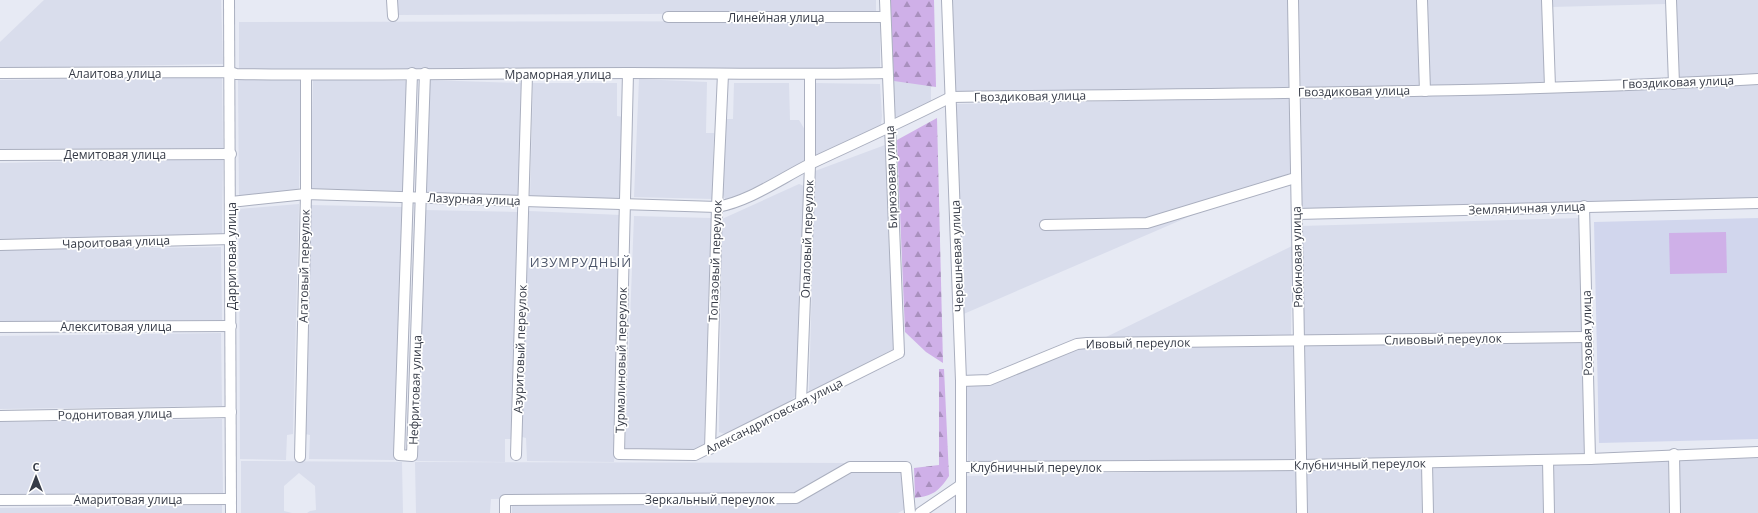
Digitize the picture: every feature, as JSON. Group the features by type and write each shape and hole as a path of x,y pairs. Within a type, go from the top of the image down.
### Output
{"street":[{"name":"Дарритовая улица","path":"229,0 231,154 231,513"},
{"path":"392,0 392,16"},
{"name":"Бирюзовая улица","path":"885,0 899,353"},
{"name":"Черешневая улица","path":"947,0 961,380 961,513"},
{"name":"Рябиновая улица","path":"1293,0 1296,92 1295,178 1297,214 1302,513"},
{"path":"1422,0 1425,90"},
{"path":"1547,0 1550,87"},
{"path":"1671,0 1674,84"},
{"name":"Линейная улица","path":"668,17 885,17"},
{"name":"Алаитова улица","path":"0,73 230,72"},
{"name":"Мраморная улица","path":"230,72 236,74 306,75 412,73 527,75 628,73 810,75 887,73"},
{"name":"Нефритовая улица","path":"412,73 399,455 412,456 425,73"},
{"name":"Турмалиновый переулок","path":"619,454 628,73"},
{"name":"Топазовый переулок","path":"710,448 717,207 723,74"},
{"name":"Агатовый переулок","path":"300,457 306,194 306,75"},
{"name":"Азуритовый переулок","path":"516,455 525,201 527,75"},
{"name":"Опаловый переулок","path":"801,402 810,165 810,75"},
{"name":"Гвоздиковая улица","path":"951,97 1425,90 1674,84 1758,79"},
{"name":"Лазурная улица","path":"231,202 306,194 408,196 717,207 732,204 810,165 889,129 951,97"},
{"name":"Демитовая улица","path":"0,155 231,154"},
{"path":"1045,225 1147,223 1295,178"},
{"name":"Земляничная улица","path":"1297,214 1758,203"},
{"name":"Розовая улица","path":"1584,206 1590,459"},
{"name":"Чароитовая улица","path":"0,245 231,239"},
{"name":"Алекситовая улица","path":"0,327 231,326"},
{"name":"Сливовый переулок","path":"1298,341 1587,337"},
{"name":"Ивовый переулок","path":"961,380 989,380 1077,344 1298,341"},
{"name":"Александритовская улица","path":"619,454 695,456 899,353"},
{"name":"Родонитовая улица","path":"0,416 231,412"},
{"name":"Клубничный переулок","path":"962,467 1427,463 1590,459 1674,454 1758,452"},
{"path":"1674,454 1675,513"},
{"path":"1548,460 1549,513"},
{"path":"1427,463 1428,513"},
{"name":"Зеркальный переулок","path":"505,513 505,500 796,498 850,467 906,467 910,513"},
{"path":"920,513 961,485"},
{"name":"Амаритовая улица","path":"0,500 231,499"}],"shaded area":[{"path":"44,0 221,0 223,64 0,68 0,42"},
{"path":"394,0 876,0 876,13 395,15"},
{"path":"951,0 1288,0 1290,87 955,93"},
{"path":"1298,0 1418,0 1421,88 1301,89"},
{"path":"1424,0 1544,0 1546,83 1427,87"},
{"path":"1551,0 1666,0 1666,4 1551,7"},
{"path":"1674,0 1758,0 1758,76 1677,78"},
{"path":"880,21 880,71 239,71 239,22"},
{"path":"892,22 931,83 931,104 903,118 897,118 893,113"},
{"path":"222,77 223,150 0,153 0,80"},
{"path":"313,79 408,81 404,195 310,192"},
{"path":"639,79 707,82 706,133 714,133 712,199 634,197"},
{"path":"238,80 301,80 299,192 239,196"},
{"path":"429,80 521,83 519,196 425,192"},
{"path":"533,83 617,83 617,116 624,117 622,200 530,197"},
{"path":"734,83 789,83 790,120 799,120 805,130 807,162 799,169 726,201 723,195 725,119 733,119"},
{"path":"815,83 880,84 882,116 881,125 876,131 820,158 815,156"},
{"path":"1758,84 1758,203 1300,217 1301,99"},
{"path":"1291,98 1290,173 959,316 955,104"},
{"path":"885,145 894,349 809,392 815,171"},
{"path":"223,158 222,237 0,239 0,163"},
{"path":"799,184 804,186 796,396 787,403 725,434 719,432 722,219"},
{"path":"299,204 293,434 287,435 286,460 240,459 239,209"},
{"path":"310,205 403,207 394,460 309,459 310,435 305,434"},
{"path":"424,210 518,212 512,439 505,439 505,462 416,461"},
{"path":"529,211 621,215 614,462 527,461 526,438 522,437"},
{"path":"634,216 711,218 704,447 691,453 625,451"},
{"path":"1581,218 1583,333 1301,339 1300,226"},
{"path":"1758,218 1758,439 1599,443 1594,222"},
{"path":"1292,246 1291,337 1098,341"},
{"path":"221,247 222,320 0,323 0,250"},
{"path":"221,333 222,406 0,409 0,336"},
{"path":"1583,341 1587,456 1302,460 1301,344"},
{"path":"1293,345 1295,461 968,463 966,384 1001,381 1022,371 1082,348"},
{"path":"222,419 223,493 0,496 0,422"},
{"path":"1758,458 1758,513 1678,513 1676,460"},
{"path":"241,461 402,462 403,513 307,513 316,510 315,486 299,473 284,486 284,511 292,513 241,513"},
{"path":"1668,461 1670,513 1553,513 1551,464"},
{"path":"415,462 853,463 798,494 491,499 490,513 416,513"},
{"path":"1545,464 1547,513 1432,513 1430,467"},
{"path":"1422,467 1423,513 1305,513 1304,469"},
{"path":"1297,469 1298,513 964,513 964,476"},
{"path":"854,472 903,473 905,509 898,513 512,513 512,506 799,502"},
{"path":"222,505 222,513 0,513 0,508"}],"green space":[{"path":"890,0 934,0 936,87 894,81"},
{"path":"937,118 943,363 926,352 905,332 897,140"},
{"path":"1726,232 1727,273 1670,274 1669,233"},
{"path":"939,369 944,369 949,476 935,492 926,496 915,498 914,468 939,465"}],"district":[{"name":"ИЗУМРУДНЫЙ","path":"581,262"}]}
